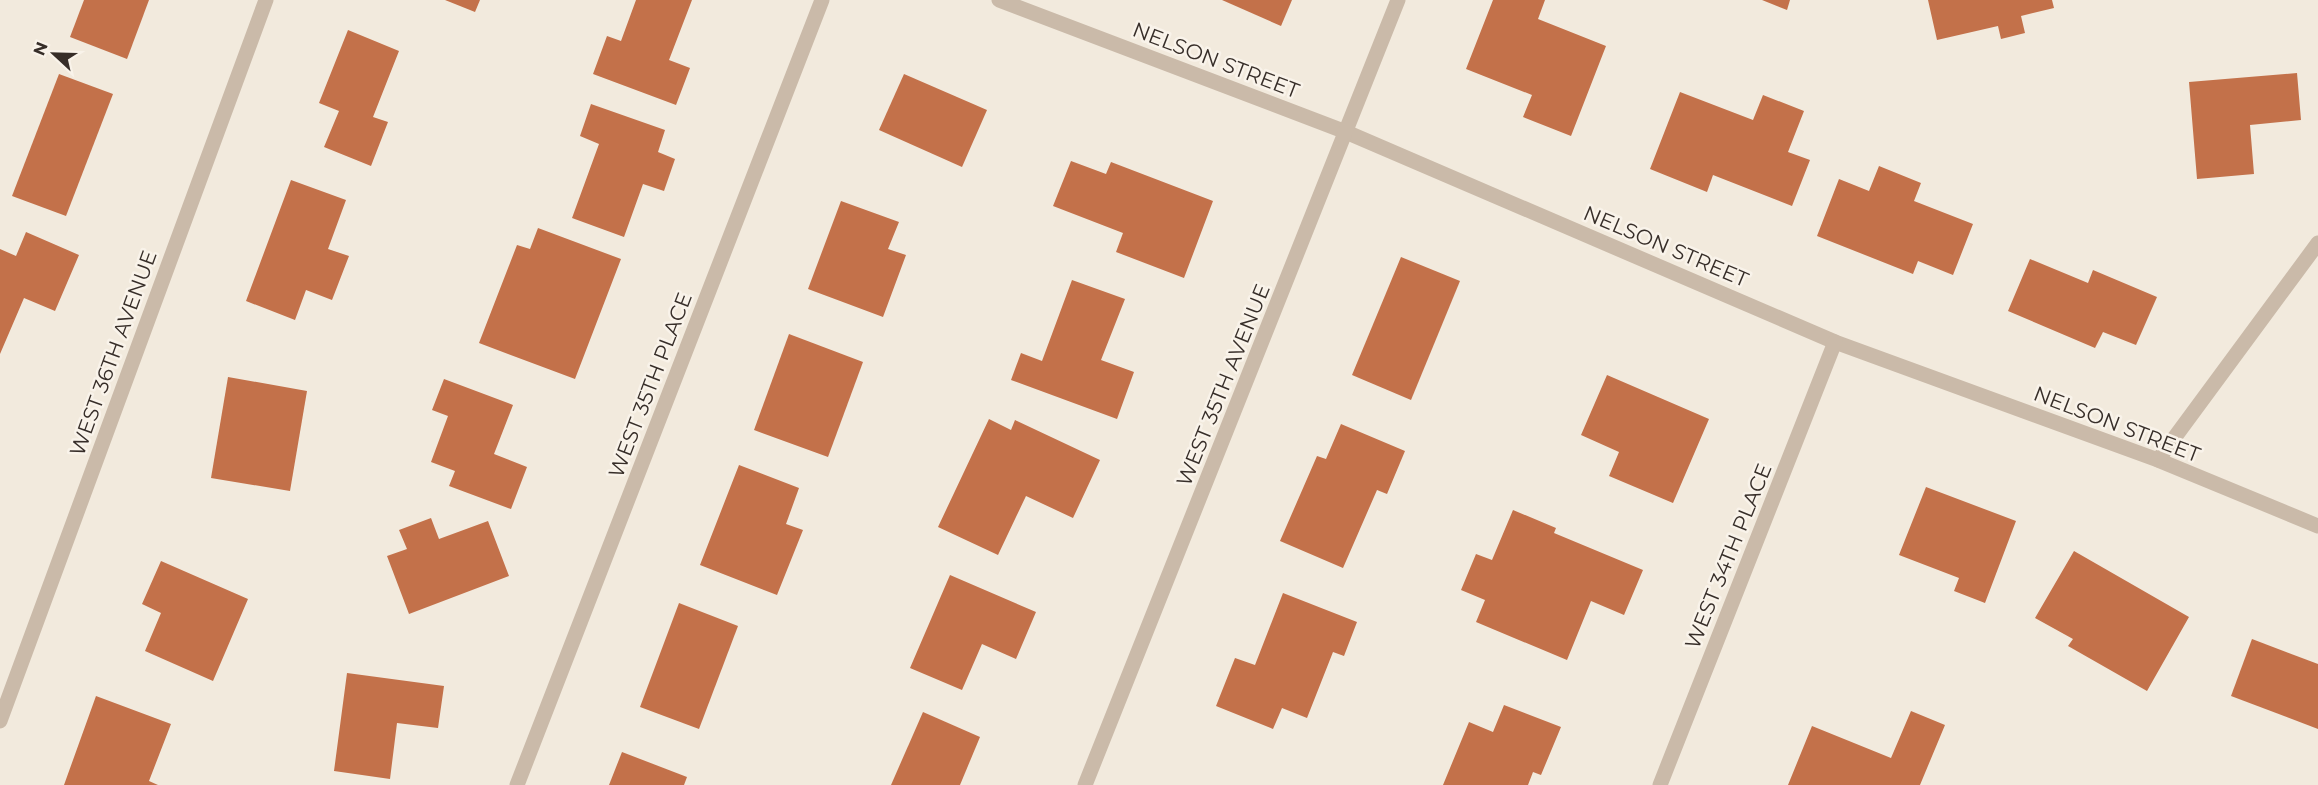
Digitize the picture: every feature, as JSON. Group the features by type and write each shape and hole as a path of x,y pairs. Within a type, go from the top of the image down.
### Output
{"street":[{"name":"WEST 36TH AVENUE","path":"0,721 266,0"},
{"name":"WEST 35TH PLACE","path":"517,785 822,0"},
{"name":"NELSON STREET","path":"999,0 1347,132 1835,342 2158,460 2318,526"},
{"name":"WEST 35TH AVENUE","path":"1085,785 1398,0"},
{"path":"2158,460 2318,243"},
{"name":"WEST 34TH PLACE","path":"1660,785 1835,342"}],"building":[{"path":"84,0 149,0 127,59 70,37"},
{"path":"445,0 480,0 475,12"},
{"path":"636,0 692,0 669,60 690,68 676,105 593,74 607,36 621,41"},
{"path":"1222,0 1292,0 1281,26"},
{"path":"1493,0 1545,0 1538,19 1606,46 1571,136 1523,117 1532,95 1466,69"},
{"path":"1762,0 1790,0 1787,10"},
{"path":"1928,0 2052,0 2054,8 2021,16 2025,33 2001,39 1998,26 1937,40"},
{"path":"348,30 399,51 373,117 388,122 371,166 324,147 339,111 319,103"},
{"path":"2297,73 2301,120 2250,125 2254,174 2197,179 2189,82"},
{"path":"59,74 113,94 66,216 12,196"},
{"path":"904,74 987,110 962,167 879,130"},
{"path":"1680,92 1753,120 1763,95 1804,111 1788,152 1810,160 1792,206 1713,175 1707,192 1650,169"},
{"path":"591,104 665,130 658,152 675,159 664,191 643,184 624,237 572,218 599,144 580,136"},
{"path":"1071,161 1106,174 1111,162 1213,201 1184,278 1116,252 1123,233 1053,206"},
{"path":"1879,166 1921,183 1914,201 1973,224 1953,275 1918,261 1913,274 1817,236 1839,179 1869,191"},
{"path":"291,180 346,200 328,249 349,256 332,300 306,290 295,320 246,301"},
{"path":"841,201 899,222 888,249 906,255 883,317 808,289"},
{"path":"538,228 621,259 575,379 479,343 517,245 530,249"},
{"path":"26,232 79,255 55,311 24,298 0,354 0,249 16,256"},
{"path":"1401,257 1460,281 1411,400 1352,375"},
{"path":"2030,259 2088,283 2093,270 2157,297 2136,345 2103,332 2095,348 2008,311"},
{"path":"1072,280 1125,299 1101,360 1134,372 1117,419 1011,380 1021,353 1042,361"},
{"path":"789,334 863,362 828,457 754,430"},
{"path":"1607,375 1709,419 1673,503 1609,476 1619,452 1581,435"},
{"path":"228,377 307,391 290,491 211,478"},
{"path":"444,379 513,405 494,454 527,467 511,509 449,486 455,471 431,462 448,416 432,410"},
{"path":"989,419 1011,430 1015,420 1100,460 1073,518 1026,496 998,555 938,527"},
{"path":"1341,424 1405,451 1387,494 1377,490 1343,568 1280,541 1317,456 1326,459"},
{"path":"739,465 799,488 786,524 803,530 777,595 700,565"},
{"path":"1926,487 2016,521 1985,603 1954,591 1959,578 1899,555"},
{"path":"1513,510 1556,528 1554,533 1643,570 1624,615 1591,601 1567,660 1476,622 1485,600 1461,590 1476,554 1492,560"},
{"path":"431,518 439,539 488,521 509,576 409,614 387,556 407,549 399,530"},
{"path":"2074,551 2189,617 2147,691 2068,646 2073,639 2035,618"},
{"path":"161,561 248,599 213,681 145,651 161,613 142,604"},
{"path":"950,575 1036,612 1016,659 982,644 962,690 910,668"},
{"path":"1283,593 1357,622 1344,656 1333,652 1307,718 1282,708 1273,729 1216,706 1235,658 1255,665"},
{"path":"679,603 738,626 699,729 640,707"},
{"path":"2252,639 2318,664 2318,729 2231,696"},
{"path":"347,673 444,686 438,728 397,723 390,779 334,771"},
{"path":"96,696 171,724 149,781 158,785 64,785"},
{"path":"1504,705 1561,727 1541,775 1533,772 1528,785 1443,785 1469,722 1493,732"},
{"path":"1911,711 1945,725 1920,785 1788,785 1812,726 1891,758"},
{"path":"923,712 980,737 960,785 891,785"},
{"path":"622,752 687,777 684,785 609,785"}]}
